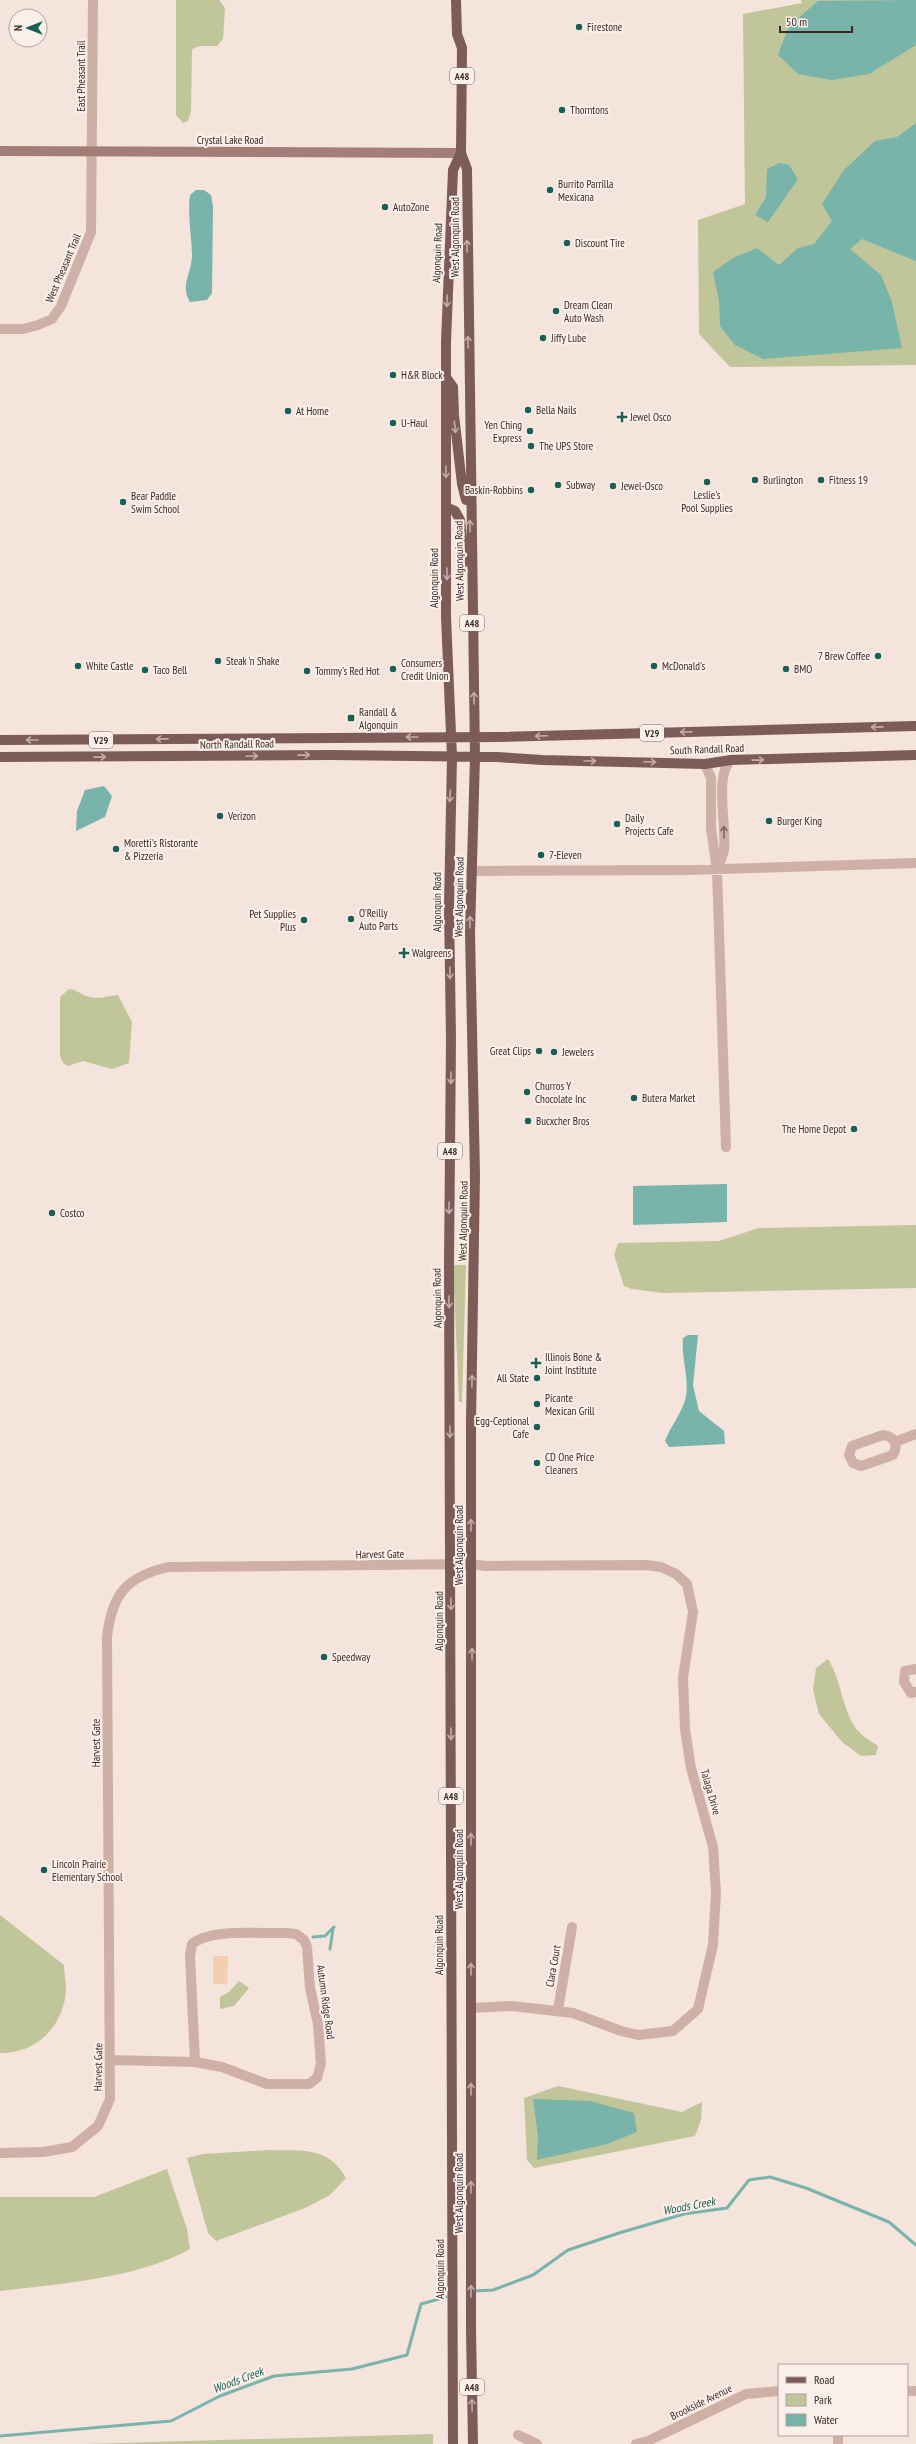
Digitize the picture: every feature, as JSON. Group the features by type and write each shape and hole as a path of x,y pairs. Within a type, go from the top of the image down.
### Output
{"main road":[{"name":"West Algonquin Road","path":"456,0 457,34 462,48 461,153 467,169 471,612 475,737 471,870 471,1040 475,1175 471,1422 471,2330 473,2444"},
{"name":"Algonquin Road","path":"453,2444 449,1255 451,1039 449,831 452,757 446,616 446,377 453,170 461,153"},
{"path":"446,377 453,387 454,415 462,484 470,509"},
{"path":"446,508 455,511 460,520 471,612"},
{"name":"South Randall Road","path":"475,737 916,726"},
{"name":"North Randall Road","path":"0,740 475,737"},
{"name":"North Randall Road","path":"0,757 330,755 475,757"},
{"name":"South Randall Road","path":"475,757 705,764 731,760 916,755"}],"street":[{"name":"East Pheasant Trail","path":"91,152 93,0"},
{"name":"Crystal Lake Road","path":"0,150 91,152 461,153"},
{"name":"West Pheasant Trail","path":"0,329 23,329 38,326 52,319 61,306 91,232 91,152"},
{"path":"717,870 724,850 723,783 726,765 731,760"},
{"path":"705,764 711,778 711,828 717,870 726,1147"},
{"path":"471,870 717,870 916,863"},
{"path":"895,1442 916,1434"},
{"name":"Talaga Drive","path":"451,1565 646,1565 661,1567 676,1574 687,1584 693,1612 683,1678 685,1729 691,1768 713,1847 716,1893 713,1945 698,2009 674,2031 638,2035 621,2031 573,2013 558,2010 512,2006 471,2008"},
{"name":"Harvest Gate","path":"0,2153 43,2152 72,2147 98,2126 110,2099 107,1637 109,1619 123,1591 132,1580 151,1571 168,1567 451,1565"},
{"path":"916,1669 905,1672 904,1682 911,1693 916,1692"},
{"name":"Clara Court","path":"558,2010 572,1926"},
{"name":"Autumn Ridge Road","path":"110,2060 195,2062 222,2067 267,2084 309,2084 317,2078 321,2064 320,2038 310,1988 307,1947 304,1940 296,1934 286,1933 214,1935 200,1937 192,1944 190,1956 195,2062"},
{"name":"Brookside Avenue","path":"636,2444 648,2441 746,2394 778,2391"},
{"path":"518,2435 537,2444"}],"green space":[{"path":"176,0 219,0 225,8 223,39 217,46 200,46 192,49 191,111 188,121 183,123 176,115"},
{"path":"801,0 916,0 916,365 730,367 699,334 698,220 745,204 743,14 802,3"},
{"path":"69,989 94,998 118,995 132,1022 129,1063 112,1069 83,1061 68,1066 63,1063 60,1056 60,997"},
{"path":"916,1225 916,1288 664,1293 632,1289 624,1286 614,1255 618,1243 719,1241 759,1228"},
{"path":"453,1265 466,1265 462,1402 459,1402"},
{"path":"828,1659 837,1677 846,1708 854,1726 866,1738 878,1746 876,1755 861,1756 842,1742 819,1714 813,1690 816,1668"},
{"path":"0,1915 64,1965 66,1990 60,2015 54,2026 46,2035 25,2049 0,2053"},
{"path":"239,1981 249,1988 234,2006 220,2009 220,1997 229,1992"},
{"path":"558,2086 682,2112 702,2102 701,2120 695,2136 534,2168 527,2160 524,2098"},
{"path":"270,2150 303,2151 322,2155 331,2160 346,2178 330,2195 305,2208 216,2241 208,2233 187,2158 203,2154"},
{"path":"167,2169 187,2229 190,2249 170,2259 123,2273 73,2282 0,2291 0,2197 94,2197"},
{"path":"433,2434 433,2444 85,2444"}],"sand":[{"path":"213,1956 228,1956 227,1984 213,1984"}],"water":[{"path":"916,0 916,45 869,74 832,80 798,74 778,55 789,26 818,1"},
{"path":"916,123 916,261 862,239 850,249 881,275 892,302 902,348 763,359 735,345 720,326 719,301 713,272 733,258 757,248 779,265 798,248 814,244 832,221 822,204 844,170 875,141 897,137"},
{"path":"779,163 789,165 798,179 768,222 755,215 766,197 767,169"},
{"path":"196,190 204,190 211,195 213,206 212,293 207,300 190,302 186,290 192,257 189,203 190,195"},
{"path":"104,786 112,796 105,817 76,831 77,811 85,790"},
{"path":"727,1184 727,1222 633,1225 633,1186"},
{"path":"688,1335 698,1335 693,1385 699,1411 724,1431 725,1444 669,1447 665,1441 682,1408 686,1396 687,1382 683,1352 683,1338"},
{"path":"533,2099 590,2101 634,2113 637,2132 607,2144 537,2160 538,2136"}],"waterway":[{"path":"313,1937 325,1936 334,1927"},
{"path":"330,1949 333,1929"},
{"name":"Woods Creek","path":"474,2291 493,2290 533,2275 568,2250 619,2233 684,2214 727,2208 749,2180 770,2177 806,2188 889,2222 916,2245"},
{"name":"Woods Creek","path":"0,2436 171,2421 220,2396 274,2376 352,2369 407,2355 421,2304 446,2297"}],"place":[{"name":"Firestone","path":"579,27"},
{"name":"Thorntons","path":"562,110"},
{"name":"Burrito Parrilla Mexicana","path":"550,190"},
{"name":"AutoZone","path":"385,207"},
{"name":"Discount Tire","path":"567,243"},
{"name":"Dream Clean Auto Wash","path":"556,311"},
{"name":"Jiffy Lube","path":"543,338"},
{"name":"H&R Block","path":"393,375"},
{"name":"Bella Nails","path":"528,410"},
{"name":"At Home","path":"288,411"},
{"name":"Jewel Osco","path":"622,417"},
{"name":"U-Haul","path":"393,423"},
{"name":"Yen Ching Express","path":"530,431"},
{"name":"The UPS Store","path":"531,446"},
{"name":"Burlington","path":"755,480"},
{"name":"Fitness 19","path":"821,480"},
{"name":"Leslie's Pool Supplies","path":"707,482"},
{"name":"Subway","path":"558,485"},
{"name":"Jewel-Osco","path":"613,486"},
{"name":"Baskin-Robbins","path":"531,490"},
{"name":"Bear Paddle Swim School","path":"123,502"},
{"name":"7 Brew Coffee","path":"878,656"},
{"name":"Steak 'n Shake","path":"218,661"},
{"name":"White Castle","path":"78,666"},
{"name":"McDonald's","path":"654,666"},
{"name":"Consumers Credit Union","path":"393,669"},
{"name":"BMO","path":"786,669"},
{"name":"Taco Bell","path":"145,670"},
{"name":"Tommy's Red Hot","path":"307,671"},
{"name":"Randall & Algonquin","path":"351,718"},
{"name":"Verizon","path":"220,816"},
{"name":"Burger King","path":"769,821"},
{"name":"Daily Projects Cafe","path":"617,824"},
{"name":"Moretti's Ristorante & Pizzeria","path":"116,849"},
{"name":"7-Eleven","path":"541,855"},
{"name":"O'Reilly Auto Parts","path":"351,919"},
{"name":"Pet Supplies Plus","path":"304,920"},
{"name":"Walgreens","path":"404,953"},
{"name":"Great Clips","path":"539,1051"},
{"name":"Jewelers","path":"554,1052"},
{"name":"Churros Y Chocolate Inc","path":"527,1092"},
{"name":"Butera Market","path":"634,1098"},
{"name":"Bucxcher Bros","path":"528,1121"},
{"name":"The Home Depot","path":"854,1129"},
{"name":"Costco","path":"52,1213"},
{"name":"Illinois Bone & Joint Institute","path":"536,1363"},
{"name":"All State","path":"537,1378"},
{"name":"Picante Mexican Grill","path":"537,1404"},
{"name":"Egg-Ceptional Cafe","path":"537,1427"},
{"name":"CD One Price Cleaners","path":"537,1463"},
{"name":"Speedway","path":"324,1657"},
{"name":"Lincoln Prairie Elementary School","path":"44,1870"}]}
